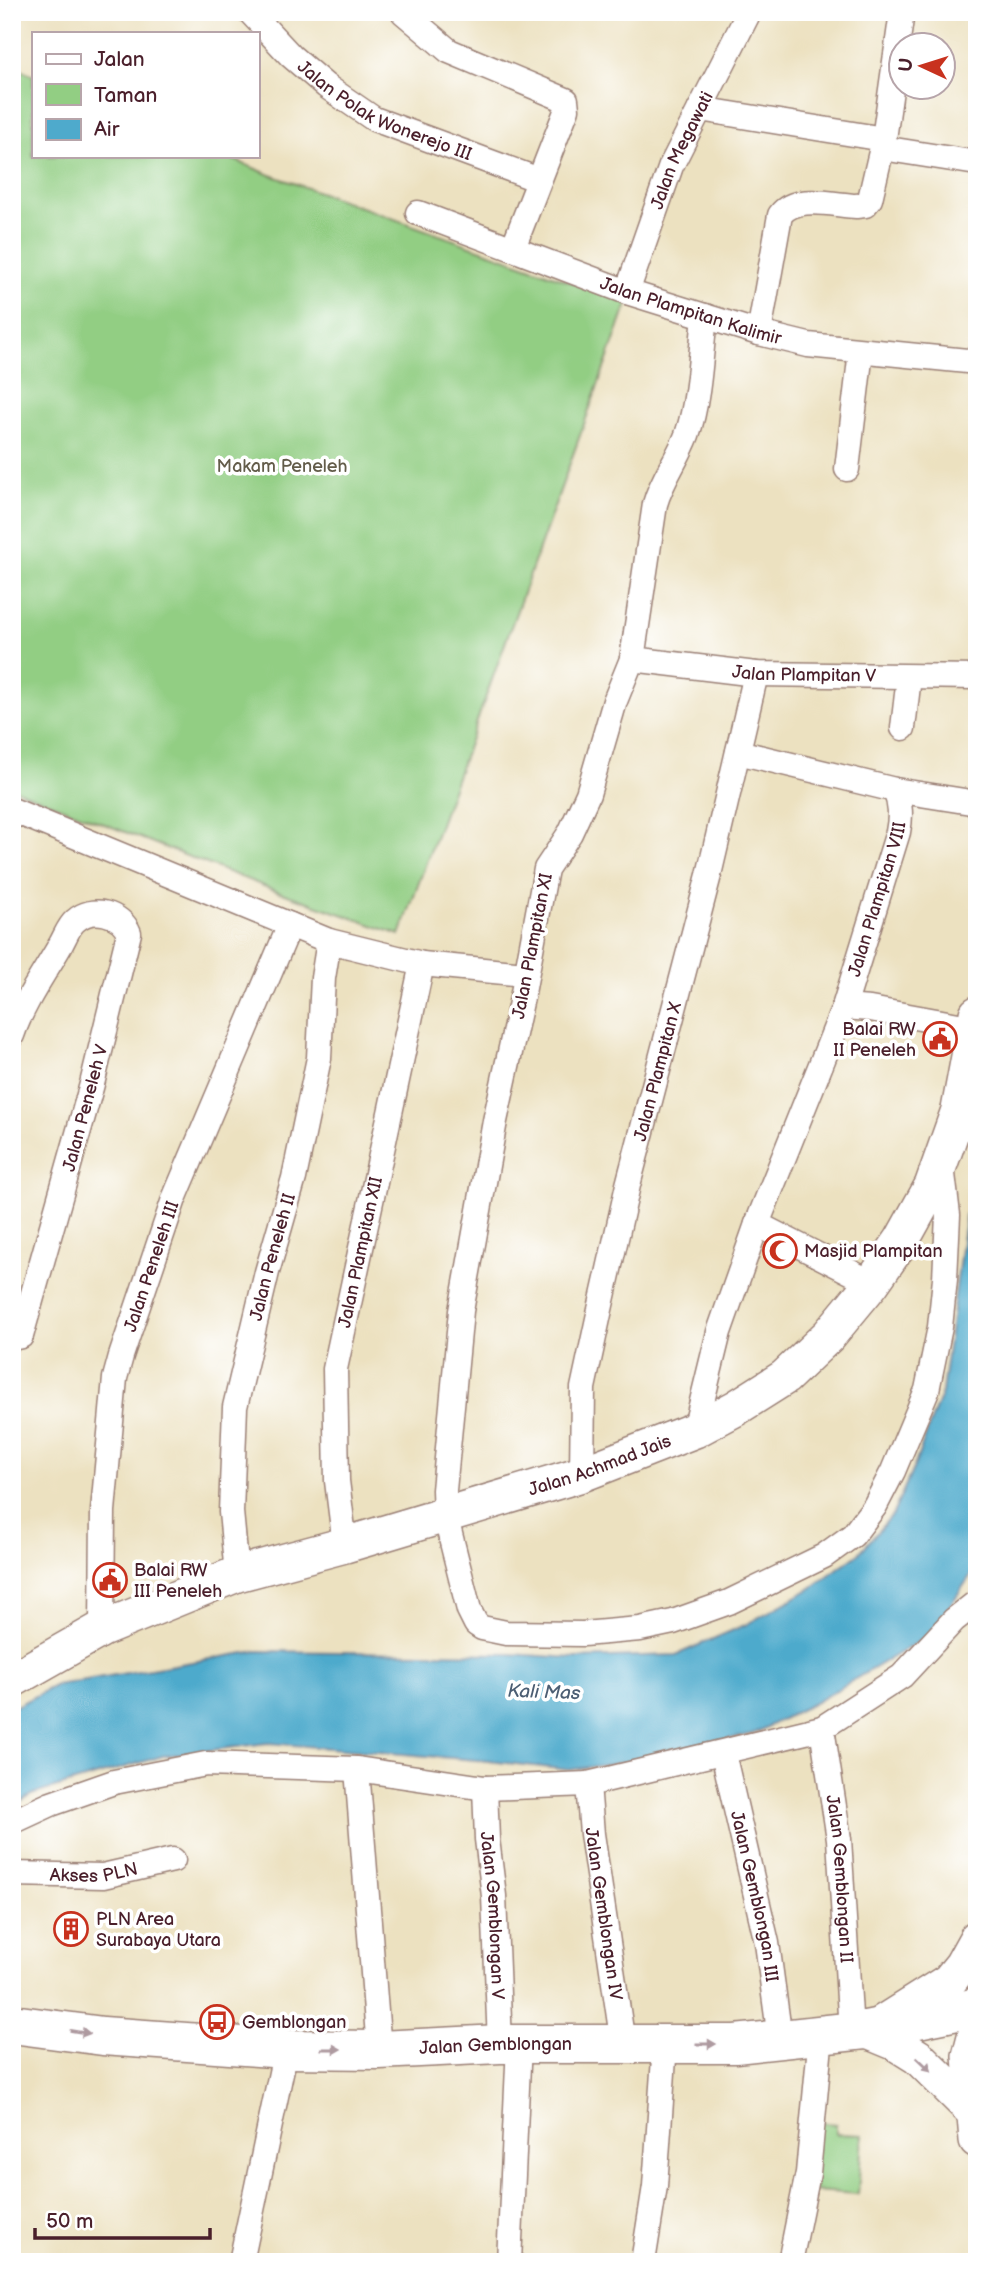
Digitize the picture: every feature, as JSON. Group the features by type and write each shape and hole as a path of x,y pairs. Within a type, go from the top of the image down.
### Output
{"main road":[{"name":"Jalan Gemblongan","path":"12,2025 103,2036 286,2049 379,2050 509,2044 735,2044 852,2031 977,2007"}],"street":[{"name":"Jalan Polak Wonerejo III","path":"250,12 291,56 326,86 374,119 539,180"},
{"path":"403,12 449,51 566,100 566,109 513,248"},
{"name":"Jalan Megawati","path":"627,292 671,166 749,12"},
{"path":"759,333 780,215 783,211 798,202 864,205 870,198 883,144 902,12"},
{"path":"700,109 977,163"},
{"name":"Jalan Plampitan Kalimir","path":"418,213 627,292 759,333 808,345 977,362"},
{"name":"Jalan Plampitan XI","path":"705,316 688,432 660,487 655,504 632,659 615,701 588,794 570,833 546,869 495,1121 461,1311 444,1490 445,1514 471,1618 482,1628 506,1633 583,1634 640,1629 673,1622 729,1602 824,1556 853,1535 875,1506 893,1471 927,1390 940,1327 945,1279 948,1214 942,1159"},
{"path":"846,469 860,351"},
{"name":"Jalan Plampitan V","path":"632,659 756,674 977,677"},
{"name":"Jalan Plampitan X","path":"582,1474 583,1388 598,1314 628,1185 709,875 756,674"},
{"path":"903,729 909,677"},
{"path":"738,752 895,790 977,803"},
{"name":"Jalan Plampitan VIII","path":"695,1430 719,1332 757,1224 844,1007 899,825 900,801 895,790"},
{"path":"12,810 329,941 422,964 525,974"},
{"name":"Jalan Peneleh V","path":"12,1035 18,1017 74,921 99,912 114,916 125,924 129,933 92,1084 21,1336 12,1338"},
{"name":"Jalan Peneleh III","path":"102,1629 103,1511 115,1378 174,1199 290,925"},
{"name":"Jalan Peneleh II","path":"237,1574 231,1512 235,1407 267,1272 294,1178 319,1058 323,978 329,941"},
{"name":"Jalan Plampitan XII","path":"345,1545 337,1481 335,1369 422,964"},
{"path":"844,1007 976,1021"},
{"name":"Jalan Achmad Jais","path":"12,1680 102,1629 237,1574 345,1545 582,1474 695,1430 785,1377 829,1335 872,1283 902,1240 932,1186 959,1110 976,1021"},
{"path":"757,1224 872,1283"},
{"path":"12,1822 51,1804 114,1782 205,1764 357,1769 485,1788 588,1784 723,1754 822,1728 902,1676 954,1620 977,1602"},
{"name":"Jalan Gemblongan II","path":"790,2262 808,2173 852,2031 839,1839 822,1728"},
{"name":"Jalan Gemblongan III","path":"723,1754 767,1943 780,2039"},
{"path":"357,1769 379,2050"},
{"name":"Jalan Gemblongan IV","path":"588,1784 592,1834 623,2044"},
{"name":"Jalan Gemblongan V","path":"485,1788 487,1839 509,2044 509,2262"},
{"name":"Akses PLN","path":"12,1874 103,1876 173,1860"},
{"path":"852,2031 920,2001 948,1981 962,1965 977,1938"},
{"path":"976,2127 970,2056 977,2028"},
{"path":"852,2031 894,2042 918,2057 976,2127"},
{"path":"643,2262 655,2186 665,2044"},
{"path":"241,2262 286,2049"}],"green space":[{"name":"Makam Peneleh","path":"12,66 32,75 32,158 230,158 628,302 400,935 274,890 12,788"},
{"path":"802,2121 836,2124 836,2134 862,2135 858,2194 798,2190"}],"water":[{"name":"Kali Mas","path":"977,1130 977,1566 930,1635 814,1703 755,1733 645,1759 569,1770 268,1743 163,1756 34,1794 12,1807 12,1708 56,1685 257,1651 510,1654 575,1658 676,1655 745,1625 810,1589 860,1552 893,1514 942,1392"}],"place":[{"name":"Balai RW II Peneleh","path":"940,1039"},
{"name":"Masjid Plampitan","path":"780,1251"},
{"name":"Balai RW III Peneleh","path":"110,1580"},
{"name":"PLN Area Surabaya Utara","path":"71,1929"},
{"name":"Gemblongan","path":"217,2022"}]}
